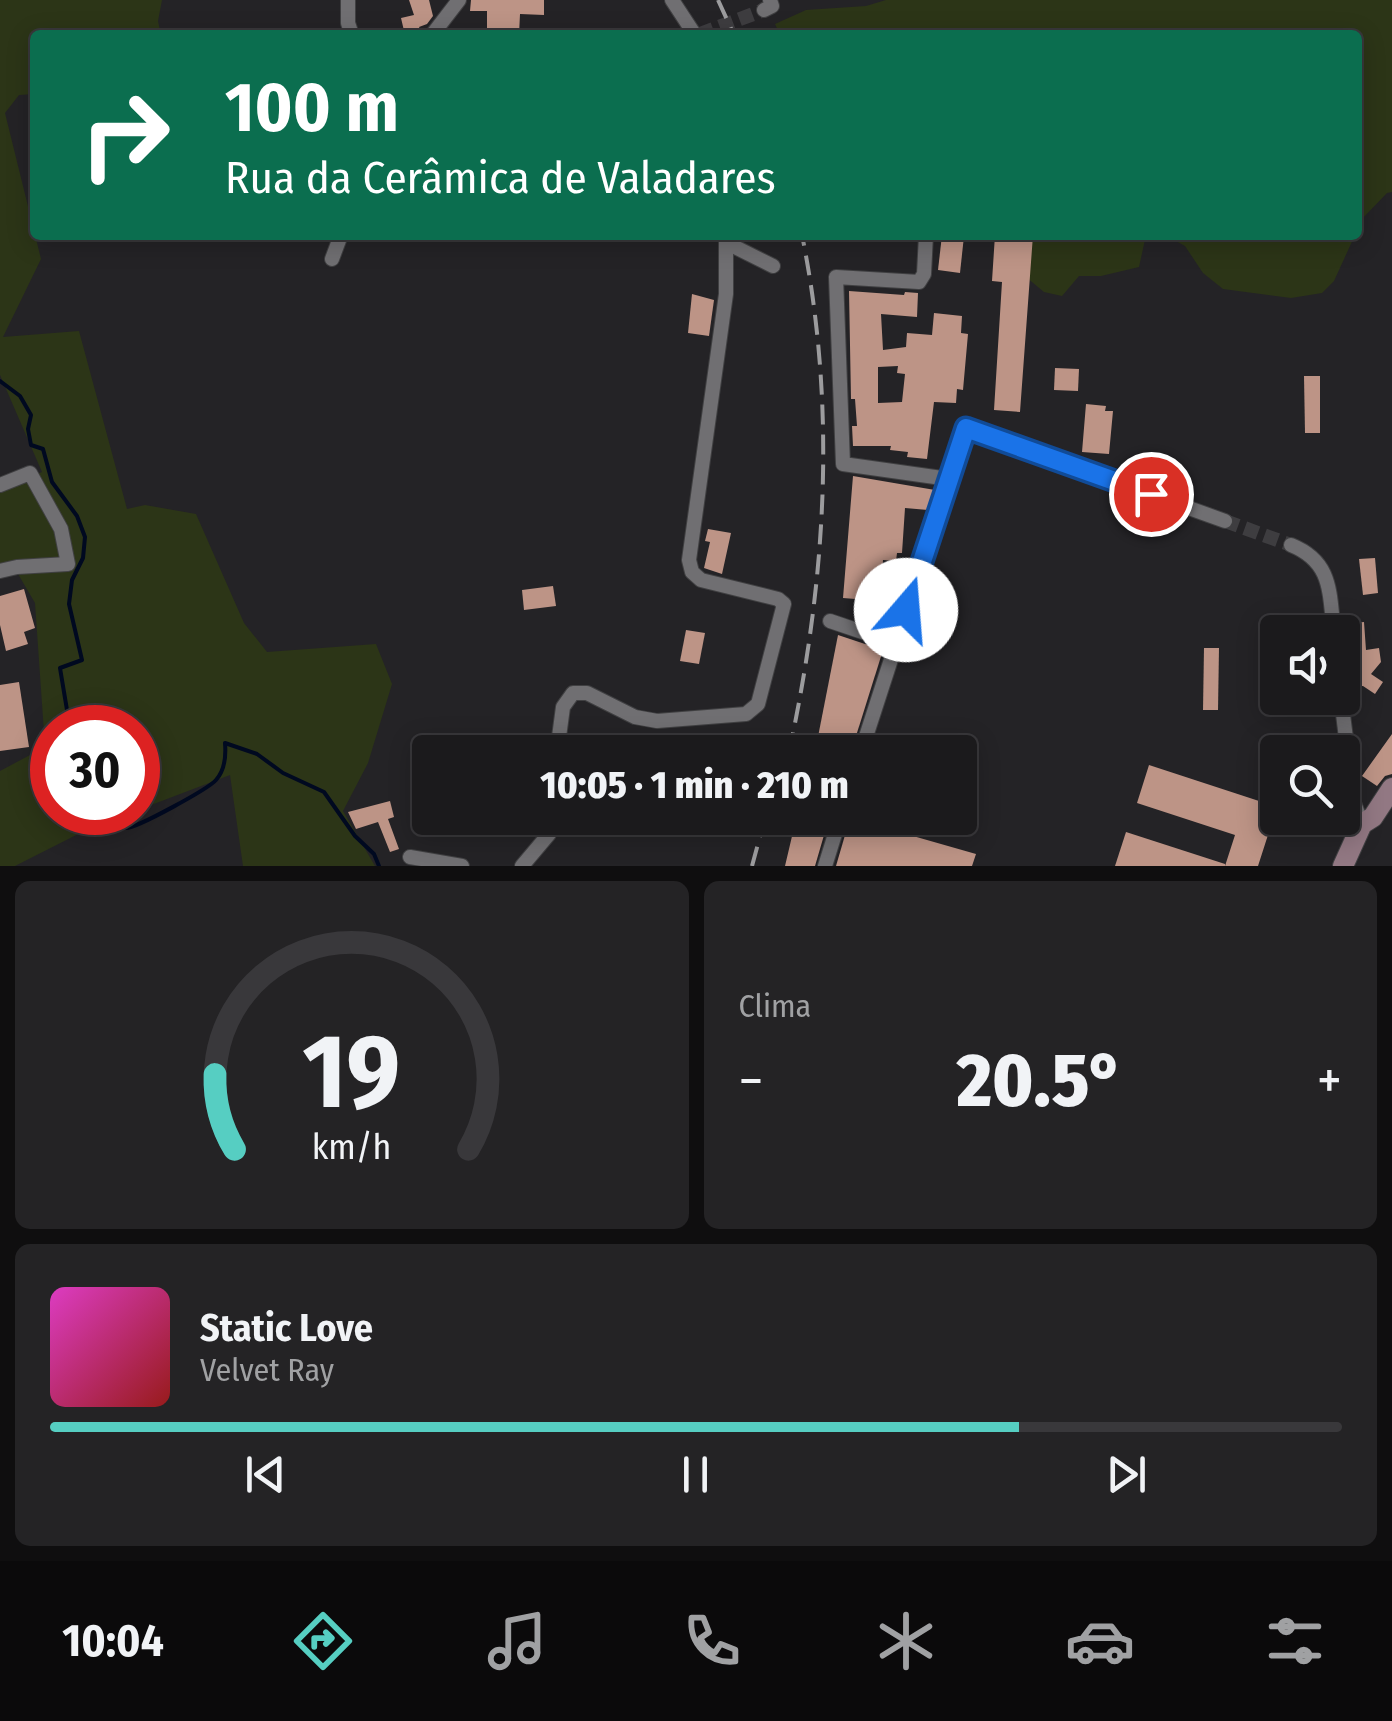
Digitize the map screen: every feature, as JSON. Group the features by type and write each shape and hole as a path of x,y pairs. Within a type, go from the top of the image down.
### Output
{"main road":[{"path":"1342,866 1362,824 1372,817 1392,788"}],"street":[{"path":"348,0 350,30"},
{"path":"436,30 459,0"},
{"path":"672,0 694,30"},
{"path":"332,259 339,240"},
{"path":"559,735 563,707 573,693 587,693 635,718 657,721 746,714 755,709 784,604 778,599 701,580 692,572 689,560 726,294 726,240"},
{"path":"728,240 774,266"},
{"path":"926,240 924,274 919,282 836,277 843,464 948,479"},
{"path":"866,735 966,428 1224,521"},
{"path":"0,485 30,474 61,529 68,564 0,571"},
{"path":"1291,546 1310,554 1322,567 1332,615"},
{"path":"830,621 896,642"},
{"path":"1344,715 1354,803 1362,824"},
{"path":"522,866 548,835"},
{"path":"825,866 835,835"},
{"path":"410,858 462,866"}],"green space":[{"path":"0,0 162,0 160,30 30,30 30,94 19,95 5,113 30,214 30,240 36,240 41,259 3,337 79,331 127,509 145,505 196,514 244,623 267,652 376,644 392,684 368,763 343,811 375,866 243,866 230,775 160,802 160,705 42,705 35,603 11,562 0,564 0,490 42,472 0,375"},
{"path":"886,0 1392,0 1392,192 1362,219 1362,30 778,30 775,24 806,10 866,6"},
{"path":"1030,240 1145,240 1139,267 1101,276 1079,276 1062,296 1044,292 1026,277"},
{"path":"1174,240 1353,240 1334,281 1322,293 1291,298 1223,289 1203,273 1185,246"},
{"path":"30,755 30,835 76,835 15,866 0,866 0,771"}],"building":[{"path":"409,0 429,0 433,16 427,24 419,27 420,30 404,30 401,18 414,15"},
{"path":"471,0 544,0 544,15 520,14 519,30 487,30 487,11 470,11"},
{"path":"941,240 964,240 960,273 938,270"},
{"path":"995,240 1033,240 1020,412 994,410 1002,282 992,281"},
{"path":"849,291 918,293 917,317 881,314 883,350 906,347 907,333 932,335 934,313 962,316 961,333 968,334 963,390 957,389 956,403 934,402 927,459 907,457 908,452 890,450 891,446 853,446 852,426 857,426 855,399 851,399","holes":["898,366 897,373 905,374 902,402 878,403 878,367"]},
{"path":"692,294 714,300 709,336 688,333"},
{"path":"1055,368 1079,369 1078,391 1054,390"},
{"path":"1304,376 1320,376 1320,433 1305,433"},
{"path":"1086,404 1106,406 1105,411 1113,411 1109,454 1082,452"},
{"path":"853,476 935,490 928,510 905,508 902,553 897,553 896,561 883,560 880,601 843,598"},
{"path":"708,529 731,533 722,574 704,568 710,542 705,541"},
{"path":"1375,558 1378,593 1363,595 1359,559"},
{"path":"553,586 556,606 524,610 522,590"},
{"path":"24,589 35,628 24,632 28,644 6,651 0,625 0,596"},
{"path":"1360,622 1364,622 1366,650 1379,648 1381,662 1371,674 1383,682 1375,694 1360,686"},
{"path":"686,630 705,633 699,664 680,661"},
{"path":"838,635 883,650 856,735 818,735"},
{"path":"1204,648 1219,648 1218,710 1203,710"},
{"path":"19,682 29,747 0,751 0,685"},
{"path":"1392,734 1392,774 1377,786 1362,776"},
{"path":"1149,765 1260,801 1260,835 1268,835 1258,866 1225,866 1235,835 1137,803"},
{"path":"390,801 394,817 388,819 399,849 390,852 378,822 356,829 348,812"},
{"path":"1126,832 1225,864 1225,866 1115,866"},
{"path":"792,835 824,835 815,866 785,866"},
{"path":"845,835 910,835 976,854 972,866 836,866"}],"waterway":[{"path":"0,381 20,396 31,415 31,445 43,449 52,482 77,516 85,537 69,604 82,660 60,668 66,705"},
{"path":"160,813 216,780 224,762 225,743 257,754 283,773 324,792 355,836 374,854 379,866"}],"tunnel":[{"path":"711,30 764,10"},
{"path":"1225,521 1291,545"}],"railway":[{"path":"718,0 732,30"},
{"path":"792,735 812,623 822,494 820,365 803,240"},
{"path":"752,866 760,835"}],"route":[{"path":"906,610 966,428 1151,494"}]}
